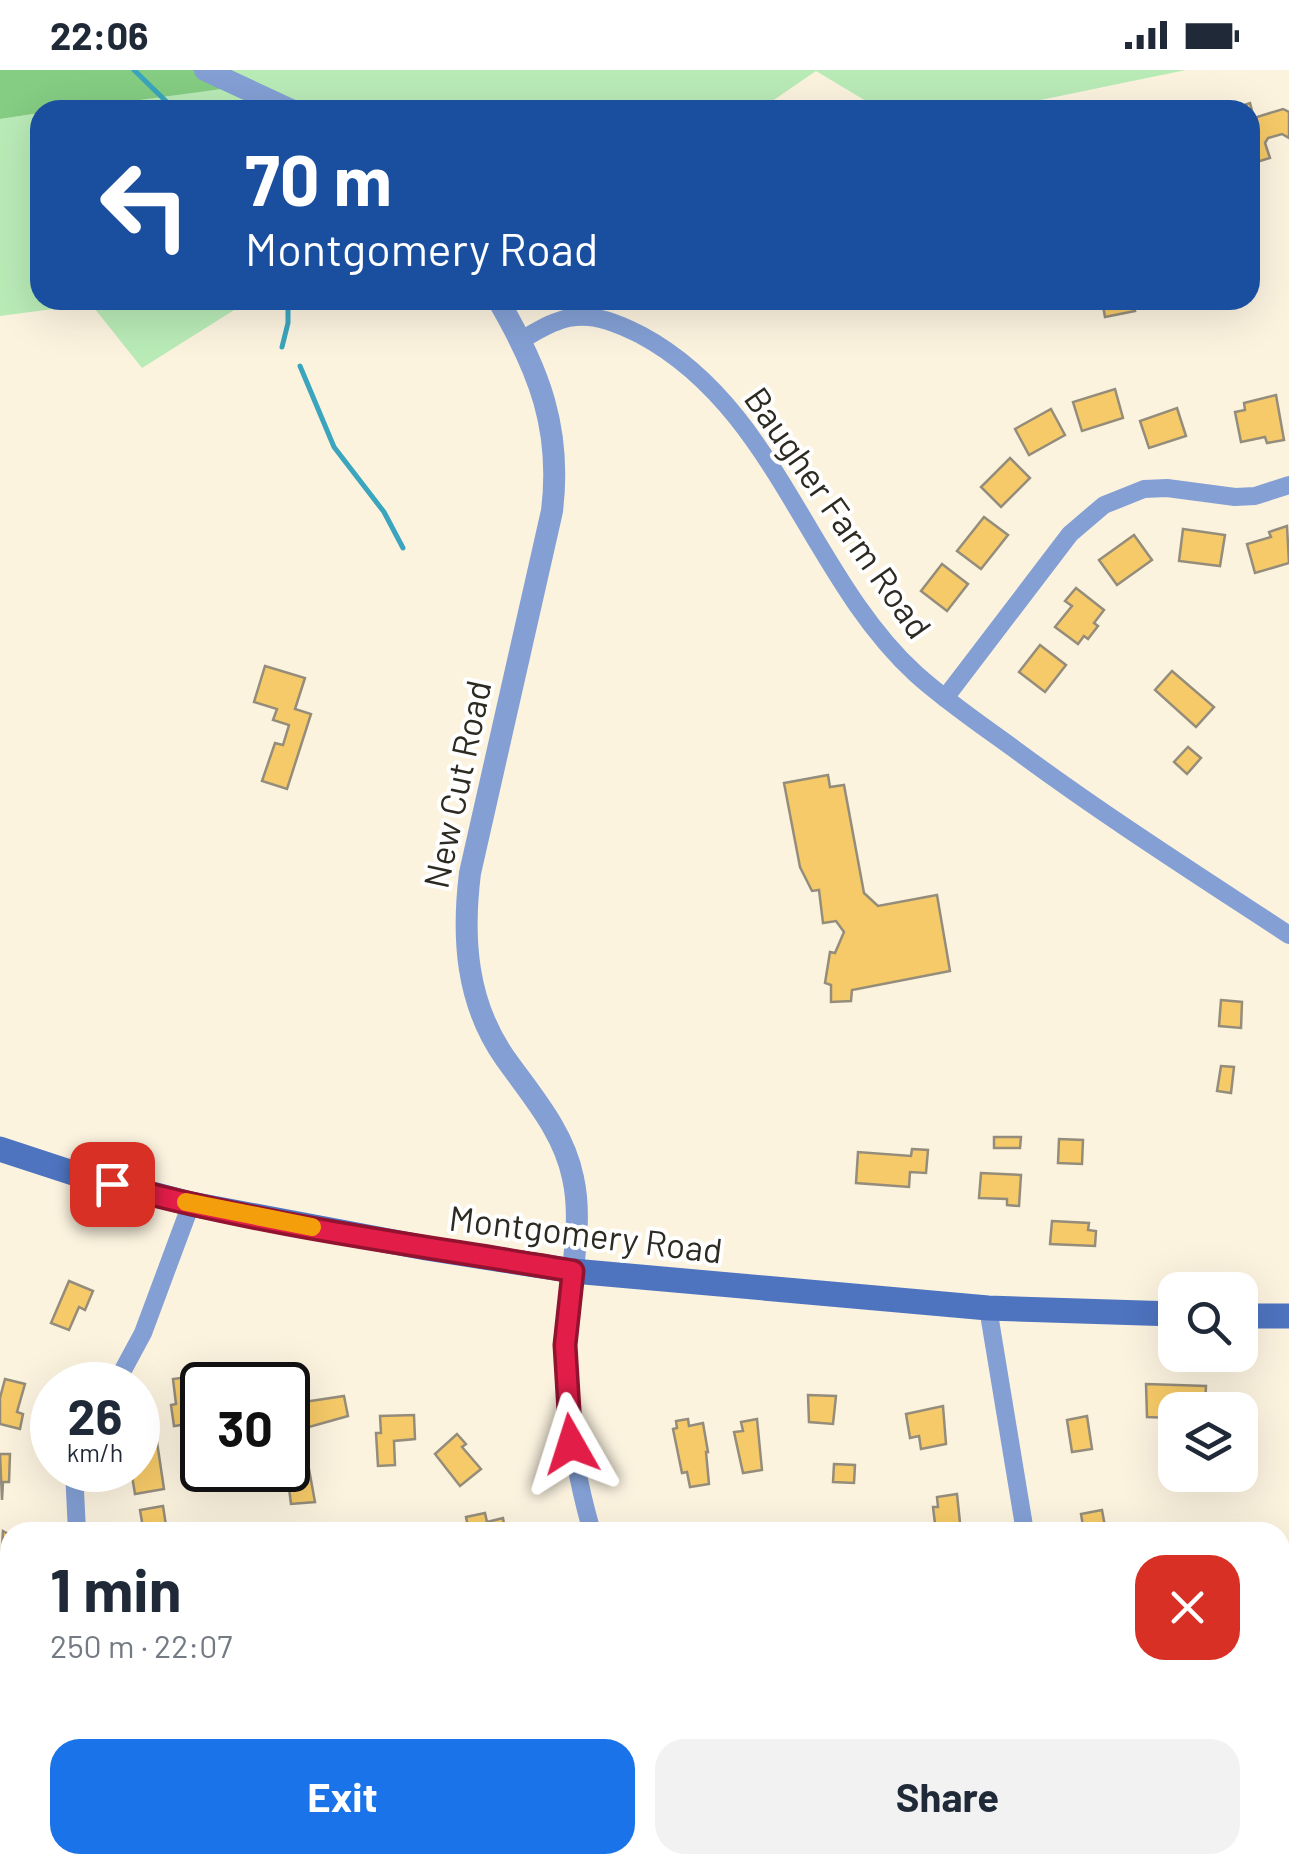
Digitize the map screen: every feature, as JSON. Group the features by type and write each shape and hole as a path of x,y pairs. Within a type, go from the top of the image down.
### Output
{"main road":[{"name":"Montgomery Road","path":"0,1150 191,1204 573,1271 988,1308 1158,1313"},
{"path":"1258,1316 1289,1316"}],"street":[{"path":"205,70 270,100"},
{"name":"New Cut Road","path":"504,310 521,340 548,407 556,474 552,511 470,872 465,916 468,968 478,1007 502,1054 560,1138 573,1177 578,1217 573,1271"},
{"name":"Baugher Farm Road","path":"521,340 570,318 595,318 620,324 686,366 736,417 766,456 868,620 895,653 945,698 1058,781 1289,935"},
{"path":"945,698 1070,534 1104,504 1144,490 1168,488 1236,497 1255,496 1289,485"},
{"path":"126,1362 156,1301 191,1204"},
{"path":"573,1271 565,1345 566,1398 579,1486 589,1522"},
{"path":"988,1308 1023,1522"},
{"path":"75,1492 77,1522"}],"green space":[{"path":"0,70 231,70 259,84 140,100 30,100 30,114 0,119"},
{"path":"231,70 1186,70 1040,100 864,100 816,71 774,100 139,100 257,84"},
{"path":"30,114 30,310 46,310 0,316 0,119"},
{"path":"96,310 234,310 142,368"}],"building":[{"path":"1283,109 1289,112 1289,138 1282,134 1268,138 1265,143 1270,158 1260,161 1260,116"},
{"path":"1104,310 1135,311 1105,317"},
{"path":"1115,389 1123,418 1082,431 1073,402"},
{"path":"1276,395 1284,440 1267,443 1265,437 1241,442 1235,412 1245,410 1244,403"},
{"path":"1177,408 1186,436 1149,448 1140,421"},
{"path":"1051,409 1065,435 1029,455 1015,429"},
{"path":"1010,458 1030,478 1001,507 981,487"},
{"path":"984,517 1008,535 981,569 957,551"},
{"path":"1287,526 1289,563 1255,573 1247,544 1271,537 1269,532"},
{"path":"1183,529 1225,535 1220,566 1179,561"},
{"path":"1134,535 1152,560 1117,585 1099,560"},
{"path":"942,564 968,584 947,611 921,591"},
{"path":"1076,588 1104,610 1094,623 1098,626 1078,644 1055,627 1072,606 1065,601"},
{"path":"1040,645 1066,665 1045,692 1019,672"},
{"path":"265,666 305,678 295,709 311,714 287,789 262,781 275,743 283,745 289,725 273,720 277,709 254,702"},
{"path":"1172,671 1214,707 1196,727 1155,690"},
{"path":"1188,747 1201,758 1187,774 1174,762"},
{"path":"828,775 830,787 844,785 864,893 878,906 937,895 950,971 852,990 851,1001 831,1002 831,985 825,983 830,952 835,953 844,932 836,921 823,923 819,890 812,891 800,867 784,783"},
{"path":"1221,1000 1242,1002 1241,1028 1219,1026"},
{"path":"1221,1066 1234,1067 1231,1093 1217,1091"},
{"path":"994,1137 1021,1137 1020,1148 994,1148"},
{"path":"1059,1139 1083,1140 1082,1164 1058,1163"},
{"path":"912,1149 928,1150 926,1173 910,1172 909,1187 856,1183 858,1152 911,1156"},
{"path":"981,1173 1021,1175 1019,1206 1007,1205 1007,1199 979,1198"},
{"path":"1052,1221 1089,1223 1088,1230 1096,1231 1095,1246 1050,1244"},
{"path":"69,1281 93,1291 85,1310 79,1307 69,1330 51,1323"},
{"path":"180,1378 180,1425 174,1426 171,1405 176,1404 173,1379"},
{"path":"5,1379 25,1384 17,1412 23,1414 20,1429 0,1424"},
{"path":"1146,1384 1206,1386 1206,1392 1158,1392 1158,1417 1147,1417"},
{"path":"808,1395 836,1396 833,1424 809,1422"},
{"path":"344,1396 348,1416 310,1427 310,1401"},
{"path":"943,1406 946,1444 921,1449 919,1436 910,1438 906,1414"},
{"path":"414,1415 415,1439 394,1441 395,1465 378,1466 376,1433 381,1433 380,1416"},
{"path":"1087,1416 1092,1449 1072,1452 1067,1420"},
{"path":"688,1419 689,1426 703,1423 709,1484 690,1487 687,1472 682,1473 673,1429 677,1428 676,1421"},
{"path":"757,1419 762,1470 743,1473 734,1432 743,1431 741,1422"},
{"path":"457,1434 466,1444 462,1447 481,1469 460,1486 435,1454"},
{"path":"0,1454 10,1454 9,1482 3,1482 2,1500"},
{"path":"834,1464 855,1465 854,1483 833,1482"},
{"path":"310,1474 315,1502 291,1504 290,1492 310,1492"},
{"path":"957,1494 960,1522 935,1522 933,1507 938,1507 937,1497"},
{"path":"163,1506 165,1522 142,1522 140,1510"},
{"path":"1102,1510 1104,1522 1082,1522 1081,1514"},
{"path":"485,1513 487,1522 467,1522 466,1517"}],"waterway":[{"path":"134,70 165,100"},
{"path":"282,347 288,310"},
{"path":"300,366 334,447 384,512 403,548"}],"slow traffic":[{"path":"186,1202 312,1227"}],"route":[{"path":"112,1184 191,1204 573,1271 565,1345 571,1444"}]}
